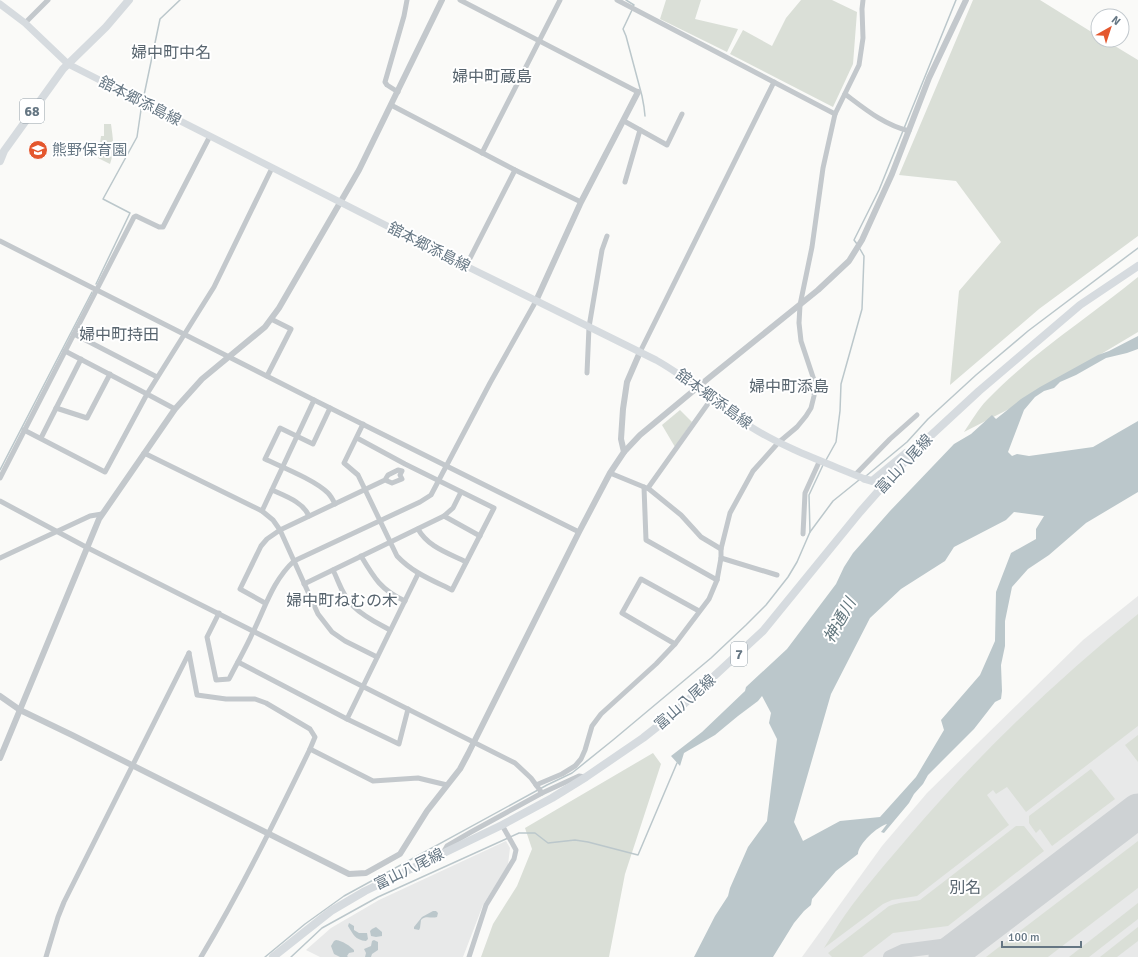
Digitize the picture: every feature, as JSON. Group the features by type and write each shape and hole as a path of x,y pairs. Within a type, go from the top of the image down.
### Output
{"main road":[{"name":"68","path":"0,161 4,151 21,126 63,69 106,27 129,0"},
{"name":"舘本郷添島線","path":"0,4 25,23 68,64 142,103 640,352 677,372 751,426 778,443 860,477"},
{"name":"富山八尾線","path":"272,957 331,911 365,891 502,825 552,798 643,738 734,659 763,631 860,512 913,452 979,391 1080,305 1138,266"},
{"path":"860,477 872,481 906,453 913,452"}],"street":[{"path":"25,23 48,0"},
{"path":"398,92 387,86 385,82 404,16 407,0"},
{"path":"0,758 86,547 102,514 175,409 202,379 265,326 279,308 359,170 442,0"},
{"path":"219,613 207,638 216,680 229,679 254,631 265,603 280,576 294,561 420,502 431,495 490,383 536,301 581,202 638,92 460,0"},
{"path":"482,152 560,0"},
{"path":"617,0 836,114"},
{"path":"442,853 447,846 575,766 581,759 586,750 592,726 601,714 656,664 675,644 709,599 717,580 721,549 730,513 753,471 778,443 797,427 811,408 815,383 801,341 799,323 800,305 812,247 823,168 836,114 859,65 863,38 863,0"},
{"path":"0,696 20,710 349,874 366,873 400,854 427,811 460,769 579,532 610,473 624,452 640,435 800,305 849,261 862,240 892,174 929,78 966,0"},
{"path":"624,452 621,439 627,382 640,352 774,82"},
{"path":"845,94 879,119 896,128 909,131"},
{"path":"391,105 515,170 581,202"},
{"path":"624,121 667,145 682,114"},
{"path":"625,182 640,130"},
{"path":"0,478 134,216 159,227 163,227 210,136"},
{"path":"24,430 105,472 157,377 214,287 272,168"},
{"path":"466,266 515,170"},
{"path":"587,372 589,327 602,250 607,236"},
{"path":"0,241 579,532"},
{"path":"267,376 291,329 271,319"},
{"path":"74,334 157,377"},
{"path":"66,351 175,409"},
{"path":"41,438 81,359"},
{"path":"56,408 87,418 110,374"},
{"path":"712,398 646,488 646,540 717,580"},
{"path":"262,512 314,400"},
{"path":"330,408 313,444 280,428 264,459 324,490 330,495 335,504"},
{"path":"860,477 890,439 917,415"},
{"path":"357,438 405,464 494,508 452,590 418,574 406,566 397,556 358,475 344,463 363,424"},
{"path":"144,453 262,512 273,520 280,530 318,614 332,632 344,641 377,658"},
{"path":"803,534 805,492 820,460"},
{"path":"385,480 392,483 402,479 400,475 405,464"},
{"path":"265,603 240,589 261,546 267,539 280,530 385,480 388,475 398,470 402,471"},
{"path":"610,473 646,488 681,515 701,537 721,549"},
{"path":"272,490 302,505 307,510 309,516"},
{"path":"304,584 444,516 453,508 461,492"},
{"path":"0,501 86,547 516,763 524,770 539,789"},
{"path":"0,558 95,514 102,514"},
{"path":"444,516 480,536"},
{"path":"418,529 422,536 430,543 466,562"},
{"path":"361,556 372,576 381,586 392,595 405,601"},
{"path":"721,558 778,575"},
{"path":"333,570 352,606 367,618 390,630"},
{"path":"347,720 362,686 418,574"},
{"path":"675,644 622,613 641,579 699,611"},
{"path":"46,957 64,902 189,653 197,695 226,699 255,699 266,703 310,729 315,737 268,834 219,926 200,957"},
{"path":"238,662 347,720 399,744 408,708"},
{"path":"310,749 373,781 418,778 447,785"},
{"path":"539,789 579,776 586,777"},
{"path":"469,957 486,905 514,859 516,850 502,825"}],"shaded area":[{"path":"666,0 701,0 695,19 738,29 727,52 660,19"},
{"path":"801,0 832,0 857,12 853,64 833,107 730,54 743,30 772,46 786,18"},
{"path":"973,0 1040,0 1090,31 1090,48 1118,48 1138,60 1138,236 1039,309 950,385 959,291 1001,242 956,181 899,175"},
{"path":"104,124 111,124 113,149 110,164 98,158 101,136 104,136"},
{"path":"1138,277 1138,332 1009,409 964,432 978,411 1004,383 1041,351"},
{"path":"680,410 692,422 675,447 662,425"},
{"path":"1138,596 1138,957 802,957 882,846 927,793 1083,640"},
{"path":"1138,614 1138,726 1026,812 1007,787 996,794 993,790 987,795 1009,825 917,896 892,900 883,904 824,948 842,919 869,884 936,805 963,776 1019,719 1077,665"},
{"path":"1138,735 1138,762 1125,745"},
{"path":"653,753 661,764 625,874 609,957 481,957 493,924 517,886 532,849 525,828"},
{"path":"1091,769 1115,799 1052,846 1040,829 1036,833 1029,823 1029,816"},
{"path":"1016,826 1024,826 1044,851 948,926 893,933 862,957 832,957 828,953 889,906 920,900"},
{"path":"506,841 510,848 508,865 483,905 463,957 320,957 306,950 331,928 379,900"},
{"path":"1138,841 1138,888 1048,957 986,957"},
{"path":"1138,903 1138,919 1089,957 1069,957"},
{"path":"1138,927 1138,941 1117,957 1100,957"}],"water":[{"name":"神通川","path":"1138,336 1138,349 1106,358 1060,382 1054,388 1044,391 1035,397 1024,410 1008,452 1012,456 1017,454 1029,456 1093,447 1138,421 1138,492 1086,523 1049,555 1028,569 1012,587 1005,621 1005,646 1001,665 1001,699 995,702 974,729 928,775 909,803 884,833 881,832 887,824 883,825 869,836 861,845 858,854 836,871 812,899 811,905 794,923 773,957 694,957 715,916 728,896 748,847 767,821 777,739 769,723 771,713 762,696 758,701 715,735 684,753 680,766 671,756 702,732 745,691 746,687 787,649 836,584 853,553 890,511 954,444 971,434 992,415 996,419 1021,399 1040,387 1098,355","holes":["1014,512 1044,516 1036,529 1036,539 1011,553 996,592 995,641 980,675 941,720 944,730 916,777 880,817 840,821 803,841 794,822 831,694 870,618 901,589 945,561 954,547 1006,520"]},
{"path":"433,911 438,913 437,917 427,917 421,920 419,930 414,929 422,917"},
{"path":"349,923 354,926 354,930 359,933 367,933 368,939 366,941 357,938 348,926"},
{"path":"376,927 382,932 382,936 371,936 370,931"},
{"path":"336,940 348,945 354,950 354,952 349,953 347,956 348,957 340,957 334,954 331,946"},
{"path":"374,940 378,942 378,950 372,954 371,957 365,957 366,953 364,949 371,946 372,941"}],"waterway":[{"path":"143,100 160,19 180,0"},
{"path":"626,0 634,5 633,6"},
{"path":"857,244 854,240 879,190 956,0"},
{"path":"632,10 623,29 642,96 645,116"},
{"path":"96,284 130,213 103,199 137,137 142,103"},
{"path":"866,476 907,442 928,419 976,375 1028,331 1138,248"},
{"path":"826,460 836,442 840,411 841,384 862,309 864,256 860,249"},
{"path":"0,470 92,292"},
{"path":"810,532 809,495 823,465"},
{"path":"265,957 305,924 344,896 547,785 572,773 711,658 766,605 788,577 797,562 810,532 833,501 859,480"},
{"path":"291,957 322,928 378,897 519,833 535,833 548,843 575,840 638,855 677,763"}],"taxiway":[{"path":"890,957 903,951 964,943"}],"runway":[{"path":"946,957 1138,811"}],"place":[{"name":"熊野保育園","path":"38,150"}],"district":[{"name":"婦中町中名","path":"171,52"},
{"name":"婦中町蔵島","path":"492,76"},
{"name":"婦中町持田","path":"119,334"},
{"name":"婦中町添島","path":"789,386"},
{"name":"婦中町ねむの木","path":"342,600"},
{"name":"別名","path":"965,887"}]}
